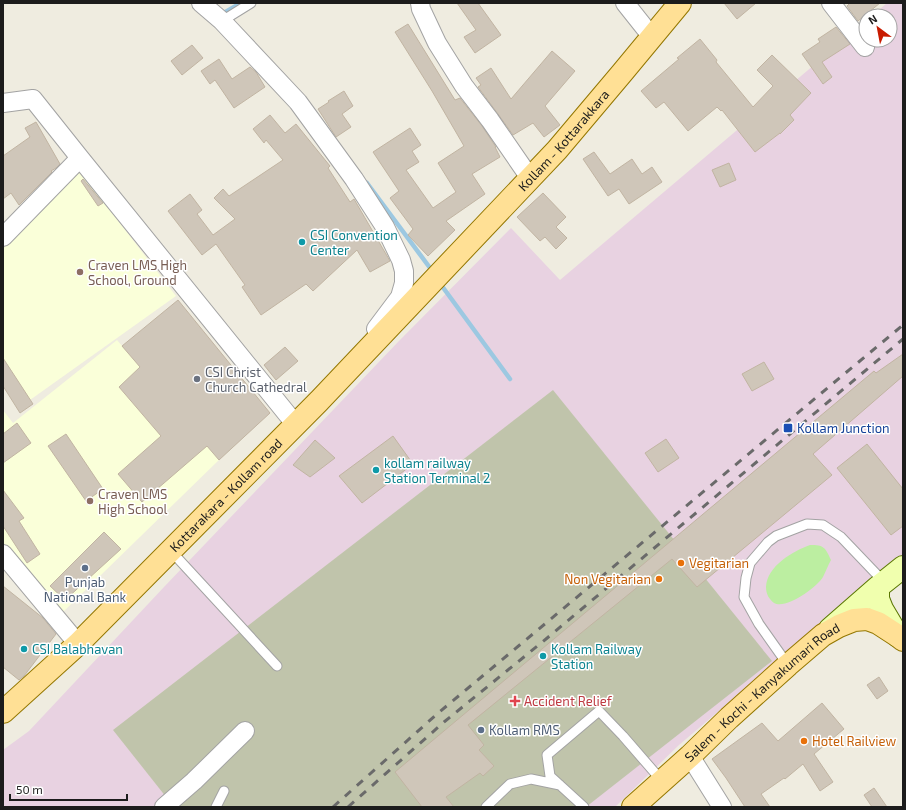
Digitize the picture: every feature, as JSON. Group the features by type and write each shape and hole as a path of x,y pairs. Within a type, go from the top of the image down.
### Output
{"main road":[{"name":"Kollam - Kottarakkara","path":"436,277 557,150 680,3"},
{"name":"Kottarakara - Kollam road","path":"3,712 78,644 171,551 296,425 436,277"},
{"path":"823,635 903,567"},
{"path":"881,585 878,599 882,609 901,638"},
{"name":"Salem - Kochi - Kanyakumari Road","path":"633,807 690,756 729,718 823,635 854,620 867,619 878,623 901,638"}],"street":[{"path":"202,3 222,21 298,102 354,179 385,227 401,260 404,271 404,283 400,297 373,334 370,347"},
{"path":"420,3 421,9 437,43 464,86 490,120 530,178"},
{"path":"625,3 652,36"},
{"path":"831,3 858,38"},
{"path":"3,103 32,99 296,425"},
{"path":"3,237 80,158"},
{"path":"3,554 78,644"},
{"path":"164,807 194,781 244,731"},
{"path":"690,756 722,807"}],"lane":[{"path":"222,21 251,3"},
{"path":"788,665 759,624 744,597 746,578 750,563 768,542 776,536 807,524 823,525 841,537 881,585"},
{"path":"171,551 277,666"},
{"path":"584,807 550,776 546,755 599,711 662,781"},
{"path":"486,807 510,784 531,779 561,786"},
{"path":"216,807 224,792"}],"shaded area":[{"name":"Kollam Junction","path":"887,3 903,3 903,554 679,745 615,807 3,807 3,750 29,731 398,342 511,228 560,280 858,28 858,48 898,48 898,8 881,8"},
{"name":"Craven LMS High School, Ground","path":"79,170 176,296 30,400 3,369 3,249"},
{"name":"Craven LMS High School","path":"117,340 219,460 62,613 3,542 3,410 13,423"},
{"path":"553,390 772,661 586,807 174,807 113,730"}],"green space":[{"path":"810,545 821,546 824,548 831,560 823,577 801,596 786,603 774,603 768,596 766,590 767,579 771,572 789,555"}],"building":[{"path":"457,3 478,3 501,35 475,53 464,37 476,30"},
{"path":"724,3 756,3 737,19"},
{"path":"850,3 880,3 874,8 858,8 858,21 847,6"},
{"path":"408,24 455,100 460,98 482,126 496,147 500,157 472,174 485,194 446,221 455,230 428,256 408,235 413,229 390,198 399,191 373,152 410,128 421,145 412,151 419,162 406,170 433,208 456,192 438,163 464,146 395,32"},
{"path":"836,27 850,44 822,62 832,77 823,84 802,54 820,42 818,39"},
{"path":"700,39 717,60 716,62 753,107 773,86 757,70 772,55 811,93 790,115 794,120 780,134 755,152 722,110 721,111 717,107 688,131 664,102 656,108 641,91"},
{"path":"192,45 203,58 182,75 171,61"},
{"path":"552,51 575,71 545,106 560,125 544,137 533,123 513,135 478,87 481,85 476,78 491,68 511,99"},
{"path":"219,59 232,79 250,67 256,72 265,87 234,108 215,80 210,84 201,71"},
{"path":"344,91 353,106 342,114 351,127 336,137 318,109"},
{"path":"270,115 285,133 296,124 330,166 328,168 350,202 354,199 390,261 370,272 357,250 313,291 306,284 261,315 242,287 245,285 216,244 202,255 168,211 190,194 202,210 197,214 213,235 235,219 214,198 223,189 229,196 283,160 266,140 264,143 253,129"},
{"path":"36,122 60,164 51,171 52,172 19,205 11,193 3,199 3,156 30,137 25,128"},
{"path":"594,152 610,174 632,159 642,174 652,167 662,182 629,204 619,189 608,196 583,159"},
{"path":"729,163 736,180 720,187 712,170"},
{"path":"83,179 103,203 98,206 81,181"},
{"path":"543,193 566,217 556,227 567,238 556,249 545,237 540,241 517,217"},
{"name":"CSI Christ Church Cathedral","path":"178,300 270,413 219,460 207,446 142,502 118,474 161,436 119,387 140,367 122,346"},
{"path":"285,347 298,361 276,380 264,365"},
{"name":"Kollam Railway Station","path":"903,354 903,376 813,454 832,475 697,587 672,559 468,725 484,745 479,750 494,766 483,776 480,773 446,797 454,807 422,807 395,772 874,371 876,373"},
{"path":"3,358 33,404 20,413 3,386"},
{"path":"764,362 774,379 752,391 742,374"},
{"path":"17,423 31,443 3,463 3,434"},
{"path":"66,434 103,489 86,501 48,446"},
{"name":"kollam railway Station Terminal 2","path":"393,436 413,464 362,503 339,476"},
{"path":"666,439 679,458 658,472 645,453"},
{"path":"315,440 335,458 310,477 293,465"},
{"path":"867,444 903,489 903,526 891,535 837,468"},
{"path":"3,490 24,518 19,521 40,554 27,563 3,526"},
{"name":"Punjab National Bank","path":"104,532 121,549 65,600 50,586"},
{"name":"CSI Balabhavan","path":"3,586 43,618 56,634 24,676 19,680 3,667"},
{"path":"879,677 888,691 877,699 867,685"},
{"path":"822,703 844,729 814,754 833,782 820,791 803,764 785,779 784,778 761,794 770,807 745,807 712,759 762,723 778,741"},
{"path":"874,788 887,807 872,807 864,795"}],"waterway":[{"path":"220,13 222,14 241,3"},
{"path":"367,183 433,272"},
{"path":"439,282 510,379"}],"railway":[{"path":"333,807 437,714 903,325"},
{"path":"348,807 444,722 546,639 903,339"}],"place":[{"name":"CSI Convention Center","path":"302,242"},
{"name":"Craven LMS High School, Ground","path":"80,272"},
{"name":"CSI Christ Church Cathedral","path":"197,379"},
{"name":"Kollam Junction","path":"788,428"},
{"name":"kollam railway Station Terminal 2","path":"376,470"},
{"name":"Craven LMS High School","path":"90,501"},
{"name":"Vegitarian","path":"681,563"},
{"name":"Punjab National Bank","path":"85,568"},
{"name":"Non Vegitarian","path":"659,579"},
{"name":"CSI Balabhavan","path":"24,649"},
{"name":"Kollam Railway Station","path":"543,656"},
{"name":"Accident Relief","path":"515,701"},
{"name":"Kollam RMS","path":"481,730"},
{"name":"Hotel Railview","path":"804,741"}]}
